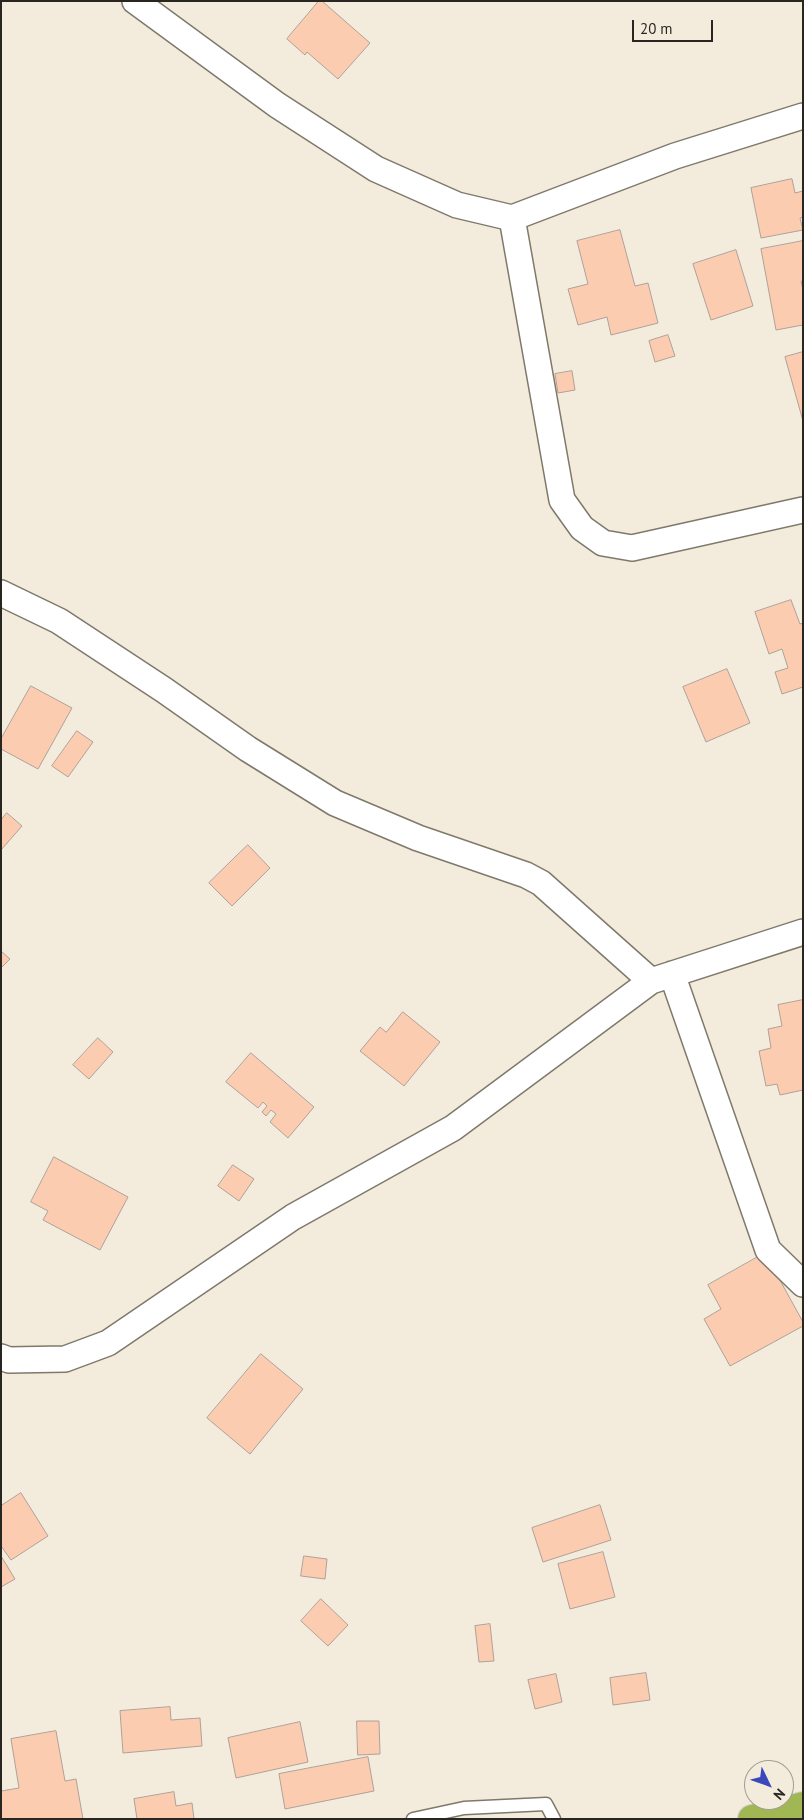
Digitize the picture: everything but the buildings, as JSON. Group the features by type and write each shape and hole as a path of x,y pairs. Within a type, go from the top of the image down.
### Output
{"highway":[{"path":"752,1819 803,1806"}],"street":[{"path":"135,1 278,105 376,169 457,205 512,218 675,156 803,116"},
{"path":"512,218 562,500 582,528 603,543 632,548 803,510"},
{"path":"1,593 59,622 164,690 248,749 335,803 418,838 526,875 541,883 662,977 768,1250 803,1284"},
{"path":"1,1357 9,1360 65,1359 108,1343 293,1217 453,1128 662,977 803,932"}],"lane":[{"path":"413,1819 464,1808 546,1804 554,1819"}]}
